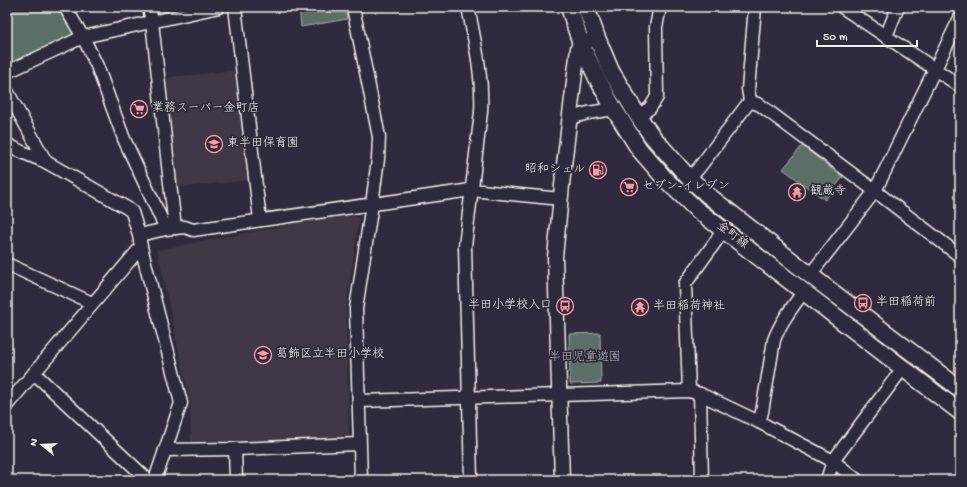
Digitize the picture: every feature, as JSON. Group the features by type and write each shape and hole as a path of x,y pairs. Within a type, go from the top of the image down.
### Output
{"main road":[{"name":"金町線","path":"568,7 581,44 614,109 639,149 666,180 696,209 724,229 954,408"},
{"name":"金町線","path":"586,7 611,71 638,116 652,136 689,178 709,196 810,275 960,388"}],"street":[{"path":"65,7 83,37 97,66 124,139 171,228"},
{"path":"149,7 152,22 171,228"},
{"path":"7,72 83,37 219,7"},
{"path":"235,7 260,220"},
{"path":"353,7 379,137 378,159 372,204 356,309 361,480"},
{"path":"468,7 479,60 482,95 465,246 472,480"},
{"path":"638,116 650,108 657,97 656,27 660,7"},
{"path":"689,178 698,169 750,102 748,89 754,7"},
{"path":"842,7 960,86"},
{"path":"885,36 898,7"},
{"path":"810,275 876,191 960,18"},
{"path":"562,480 554,257 578,48 581,44 597,38"},
{"path":"7,91 46,162"},
{"path":"750,102 760,105 876,191 960,256"},
{"path":"570,118 588,113 614,109"},
{"path":"7,144 46,162 132,212 181,403 155,480"},
{"path":"139,235 171,228 185,228 193,230 471,190 561,199"},
{"path":"702,480 685,284 724,229"},
{"path":"7,405 141,247"},
{"path":"7,264 92,304"},
{"path":"759,422 777,331 804,291"},
{"path":"827,480 833,461 903,368"},
{"path":"34,373 148,480"},
{"path":"954,408 960,388"},
{"path":"358,401 559,395 694,393 759,422 833,461 857,480"},
{"path":"166,450 359,444"},
{"path":"235,449 236,480"}],"shaded area":[{"path":"239,70 252,180 174,188 162,78"},
{"name":"葛飾区立半田小学校","path":"352,213 359,219 346,308 349,435 346,439 191,442 190,403 157,250"}],"green space":[{"path":"7,7 61,7 78,35 7,67"},
{"path":"299,7 345,7 347,19 301,27"},
{"path":"802,146 843,177 825,200 783,169"},
{"name":"半田児童遊園","path":"600,333 601,383 570,384 569,334"}],"place":[{"name":"業務スーパー金町店","path":"139,109"},
{"name":"東半田保育園","path":"214,144"},
{"name":"昭和シェル","path":"598,170"},
{"name":"セブン-イレブン","path":"629,187"},
{"name":"観蔵寺","path":"797,192"},
{"name":"半田稲荷前","path":"863,303"},
{"name":"半田小学校入口","path":"565,306"},
{"name":"半田稲荷神社","path":"640,307"},
{"name":"葛飾区立半田小学校","path":"263,355"}]}
